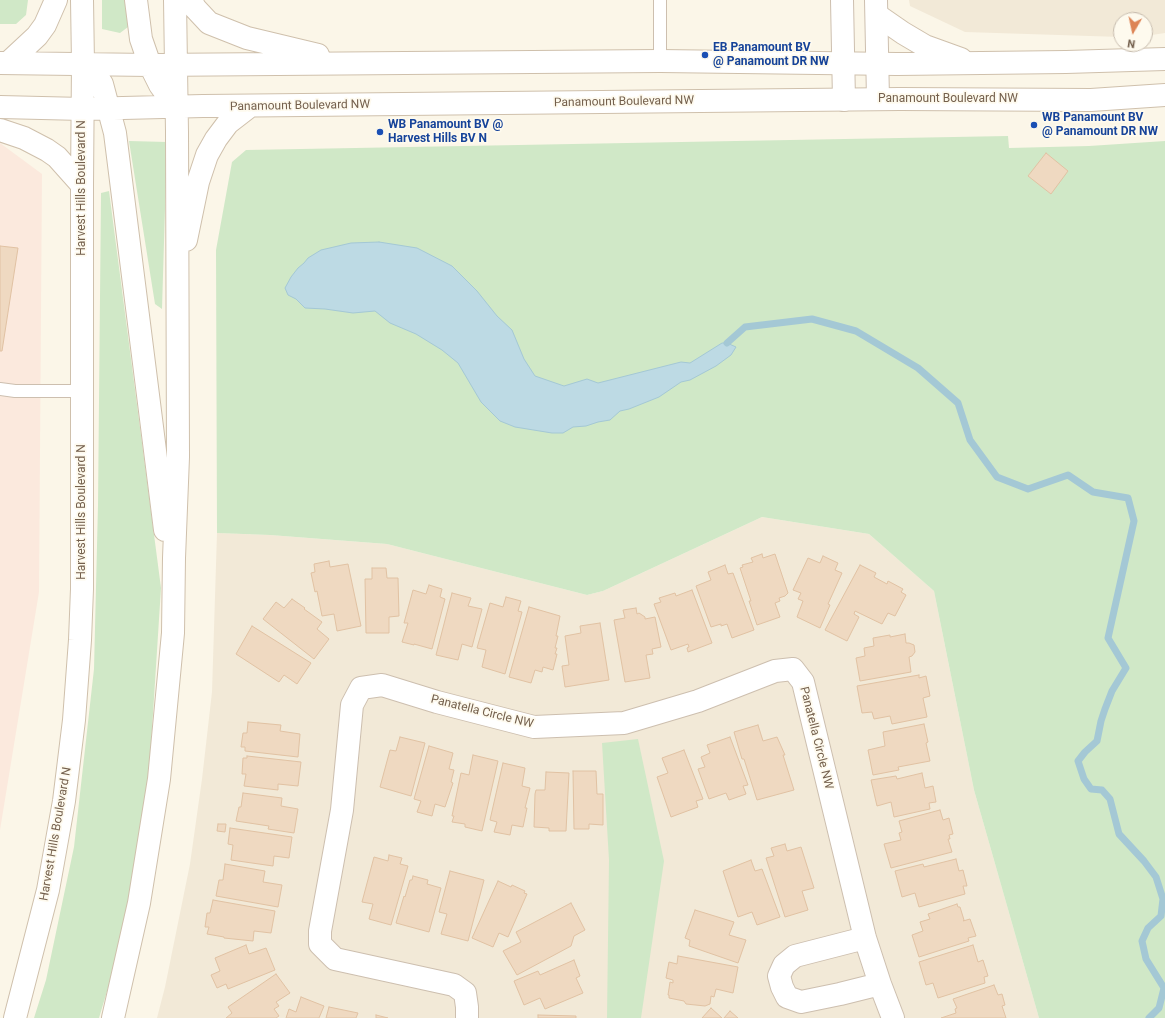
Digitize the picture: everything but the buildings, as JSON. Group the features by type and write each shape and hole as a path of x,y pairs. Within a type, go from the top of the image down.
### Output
{"street":[{"path":"4,63 37,36 45,25 56,0"},
{"name":"Harvest Hills Boulevard N","path":"15,1018 48,890 64,801 74,720 82,590 82,185 84,63 82,0"},
{"path":"136,0 141,39 150,65 160,85 176,107"},
{"path":"113,1018 139,903 159,779 173,633 178,457 174,0"},
{"path":"191,0 195,8 209,23 224,30 247,38 350,63"},
{"path":"842,0 844,100"},
{"path":"876,7 903,34 925,46 973,63"},
{"path":"876,7 878,99"},
{"path":"4,63 150,65 660,61 877,64 1066,62 1165,59"},
{"path":"84,63 93,71 102,84 115,133 173,595"},
{"name":"Panamount Boulevard NW","path":"0,108 108,109 878,99 1091,100 1165,96"},
{"path":"176,284 198,182 207,155 216,139 228,123 250,106"},
{"path":"0,130 24,138 47,150 57,157 82,185"},
{"name":"Panatella Circle NW","path":"467,1018 465,993 454,985 335,959 320,944 320,931 342,810 352,705 361,688 382,685 437,702 534,727 624,723 698,701 775,671 793,670 803,682 865,938 892,1018"},
{"path":"865,938 795,956 784,965 779,976 782,988 787,997 801,1002 880,984"}],"lane":[{"path":"660,0 660,61"},
{"path":"0,389 15,391 82,391"}],"shaded area":[{"path":"909,0 1165,0 1165,33 1153,35 1153,12 1113,12 1113,37 965,32 910,6"},
{"path":"0,143 42,174 39,592 0,830"},
{"path":"762,517 869,534 934,591 974,790 1039,1018 157,1018 165,987 190,864 202,779 212,692 217,533 270,535 387,544 587,595 603,591"}],"green space":[{"path":"0,0 28,0 26,15 16,24 0,24"},
{"path":"102,0 125,0 128,27 120,33 102,29"},
{"path":"1008,136 1009,148 1089,146 1165,141 1165,1018 1039,1018 974,790 934,591 869,534 762,517 603,591 587,595 387,544 270,535 217,533 216,250 232,162 246,150"},
{"path":"129,141 167,142 162,309 155,304"},
{"path":"109,191 161,588 148,792 119,951 99,1018 34,1018 46,980 74,847 94,669 98,505 101,193"},
{"path":"638,739 664,861 641,1018 607,1018 609,860 602,743"}],"water":[{"path":"379,242 417,248 452,266 477,291 497,316 512,330 524,359 535,376 564,386 587,379 598,383 681,362 690,363 722,343 727,343 736,347 731,355 716,366 690,380 681,382 659,397 620,411 610,420 586,426 573,427 563,433 552,433 515,427 500,421 481,402 458,363 442,350 416,334 390,323 375,311 353,313 305,308 296,299 288,295 285,288 291,277 308,258 321,250 351,243"}],"waterway":[{"path":"727,343 745,327 812,319 856,331 918,368 958,403 970,440 997,477 1028,489 1068,475 1093,492 1128,498 1134,521 1108,638 1126,668 1112,691 1101,721 1097,741 1078,761 1084,779 1091,789 1102,790 1110,799 1119,834 1144,861 1156,877 1163,899 1161,916 1148,928 1142,941 1146,959 1164,988 1159,1008 1149,1018"}],"place":[{"name":"EB Panamount BV @ Panamount DR NW","path":"705,55"},
{"name":"WB Panamount BV @ Panamount DR NW","path":"1034,125"},
{"name":"WB Panamount BV @ Harvest Hills BV N","path":"380,132"}]}
